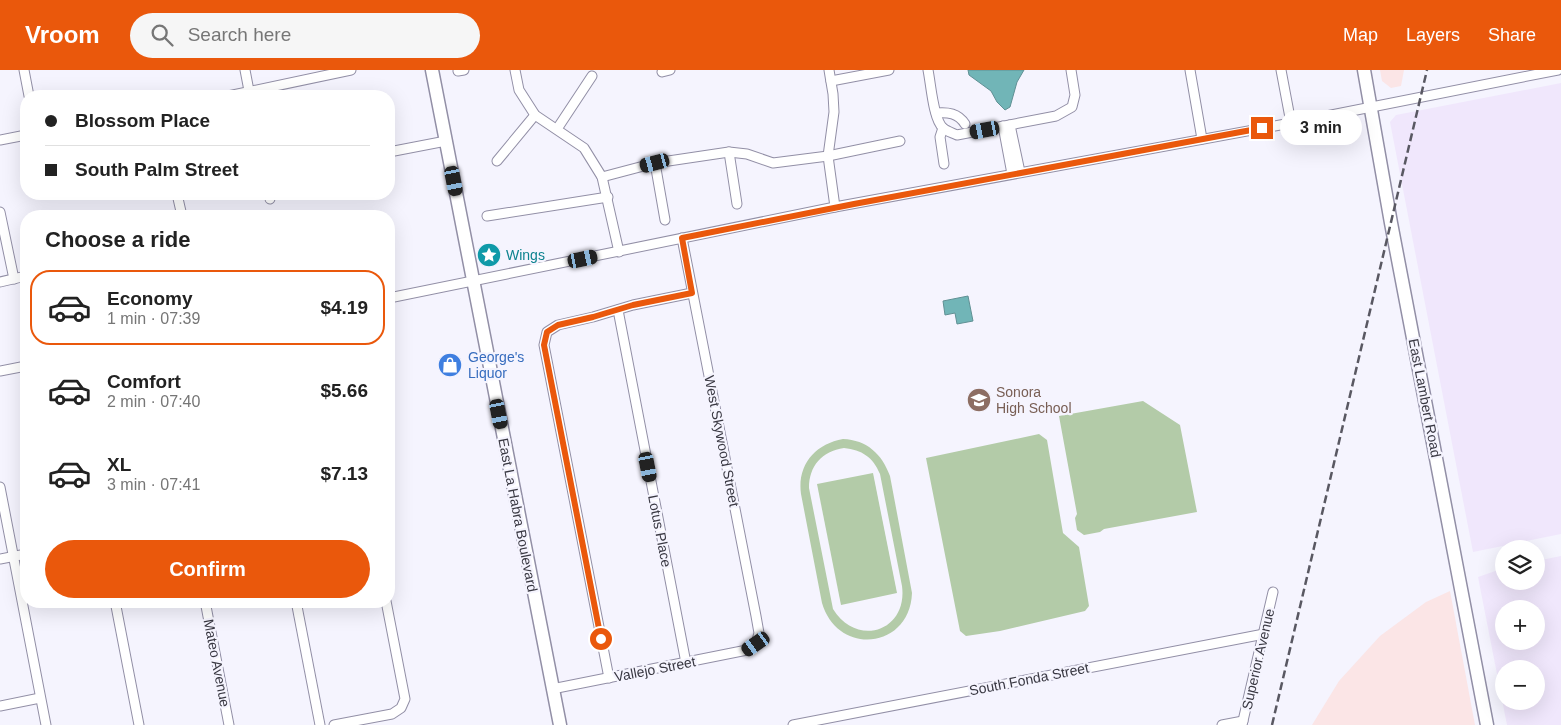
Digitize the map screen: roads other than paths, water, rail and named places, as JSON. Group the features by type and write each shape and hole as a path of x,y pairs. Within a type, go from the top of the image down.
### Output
{"main road":[{"name":"East La Habra Boulevard","path":"432,70 560,725"},
{"name":"East Lambert Road","path":"1364,70 1391,223 1487,725"}],"street":[{"path":"24,70 28,90"},
{"path":"244,70 248,90"},
{"path":"266,90 351,70"},
{"path":"515,70 519,90 535,115 584,148 602,177 619,252"},
{"path":"829,70 834,112 828,156 835,207"},
{"path":"831,81 889,70"},
{"path":"928,70 939,123 943,128 957,134 1056,116 1072,106 1076,95 1071,70"},
{"path":"1190,70 1202,139"},
{"path":"1281,70 1291,123"},
{"path":"395,297 835,207 1291,123 1558,70"},
{"path":"557,130 592,76"},
{"path":"936,112 950,113 958,116 965,124"},
{"path":"497,161 535,115"},
{"path":"1006,125 1016,173"},
{"path":"943,128 940,137 944,164"},
{"path":"0,140 20,136"},
{"path":"395,151 446,141"},
{"path":"602,177 655,163 729,152 747,154 773,163 828,156 900,141"},
{"path":"729,152 737,204"},
{"path":"655,163 665,220"},
{"path":"487,216 608,197"},
{"path":"0,212 14,279"},
{"name":"West Skywood Street","path":"682,238 759,632 756,644"},
{"path":"0,282 20,278"},
{"path":"609,678 544,345 547,332 558,325 692,293"},
{"name":"Lotus Place","path":"618,310 686,663"},
{"path":"0,371 20,367"},
{"path":"0,487 20,594"},
{"path":"0,559 20,555"},
{"name":"Superior Avenue","path":"1243,723 1273,592"},
{"path":"23,608 46,725"},
{"path":"116,608 139,725"},
{"name":"Mateo Avenue","path":"206,608 229,725"},
{"path":"297,608 320,725"},
{"path":"334,725 392,714 401,708 405,699 387,608"},
{"name":"South Fonda Street","path":"793,725 1264,634"},
{"name":"Vallejo Street","path":"552,689 747,650 756,644"},
{"path":"0,706 40,698"},
{"path":"1222,725 1243,723"}],"water":[{"path":"968,70 1024,70 1017,82 1010,107 1005,110 997,102 991,91 969,75"},
{"path":"968,296 973,321 957,324 955,313 945,315 943,301"}],"railway":[{"path":"1272,725 1427,70"}],"place":[{"name":"Wings","path":"489,255"},
{"name":"George's Liquor","path":"450,365"},
{"name":"Sonora High School","path":"979,400"}]}
